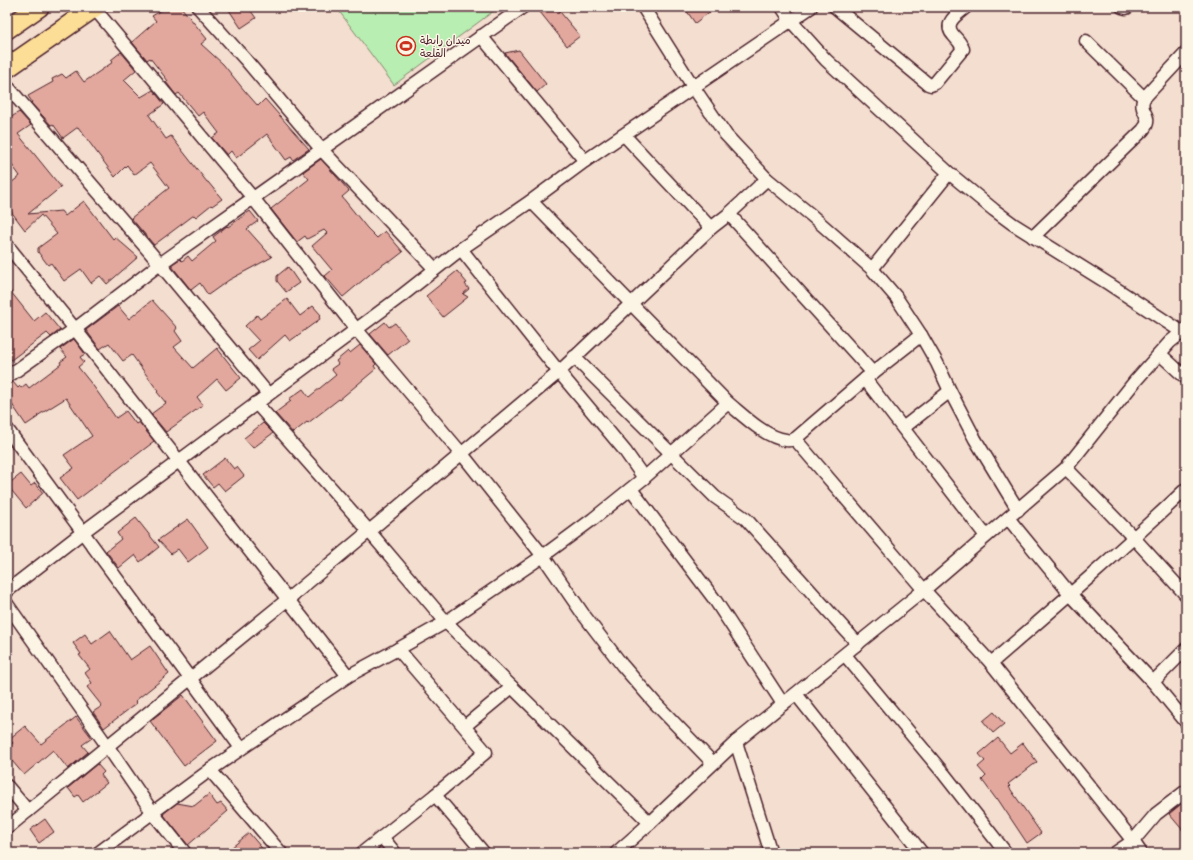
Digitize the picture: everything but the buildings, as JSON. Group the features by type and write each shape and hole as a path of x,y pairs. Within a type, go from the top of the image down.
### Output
{"main road":[{"path":"7,29 39,7"},
{"path":"7,68 95,7"}],"street":[{"path":"95,7 253,198 356,329 462,454 543,556 583,614 622,665 713,763"},
{"path":"198,7 322,149 435,269"},
{"path":"7,377 75,329 160,264 523,7"},
{"path":"643,7 694,88 726,135 767,179 811,215 872,269 896,297 921,335 937,363 975,439 1018,510"},
{"path":"616,853 736,742 924,590 1066,468 1136,380 1184,330 1033,237 994,210 949,173 826,60 791,20 782,7"},
{"path":"7,591 83,532 180,462 268,394 400,297 461,249 531,201 585,161 811,7"},
{"path":"835,7 931,85 935,83 963,49 951,33 949,27 950,20 966,7"},
{"path":"1122,7 1128,7"},
{"path":"481,36 585,161"},
{"path":"1086,41 1144,98"},
{"path":"1033,237 1146,126 1148,120 1142,105 1144,98 1186,54"},
{"path":"7,86 160,264 268,394"},
{"path":"624,135 711,228"},
{"path":"872,269 949,173"},
{"path":"7,828 288,599 559,372 711,228 729,214 767,179"},
{"path":"531,201 728,403 760,428 775,437 786,440 795,439 869,376 921,335"},
{"path":"729,214 869,376 902,428 986,536"},
{"path":"7,245 75,329 348,676"},
{"path":"461,249 559,372 625,451 644,478"},
{"path":"1160,354 1186,378"},
{"path":"574,357 715,497 746,519 858,644"},
{"path":"902,428 950,391"},
{"path":"256,403 369,531 446,622 650,823"},
{"path":"98,853 241,748 348,676 446,622 543,556 631,490 673,454 728,403"},
{"path":"7,428 241,748"},
{"path":"795,439 924,590 991,663 1141,853"},
{"path":"1066,468 1134,538 1186,595"},
{"path":"991,663 1071,595 1186,489"},
{"path":"631,490 715,600 783,704"},
{"path":"1008,518 1071,595 1153,682 1186,722"},
{"path":"7,604 153,813 185,853"},
{"path":"362,853 486,752 398,649"},
{"path":"1153,682 1186,649"},
{"path":"845,655 944,774 1006,853"},
{"path":"465,726 512,687"},
{"path":"796,694 922,853"},
{"path":"736,742 772,853"},
{"path":"210,770 281,853"},
{"path":"7,786 28,811"},
{"path":"1115,853 1133,841 1156,814 1186,792"},
{"path":"435,795 484,853"},
{"path":"382,837 395,853"}],"green space":[{"name":"ميدان رابطة القلعة","path":"336,7 499,7 394,85"}],"place":[{"name":"ميدان رابطة القلعة","path":"406,46"}]}
